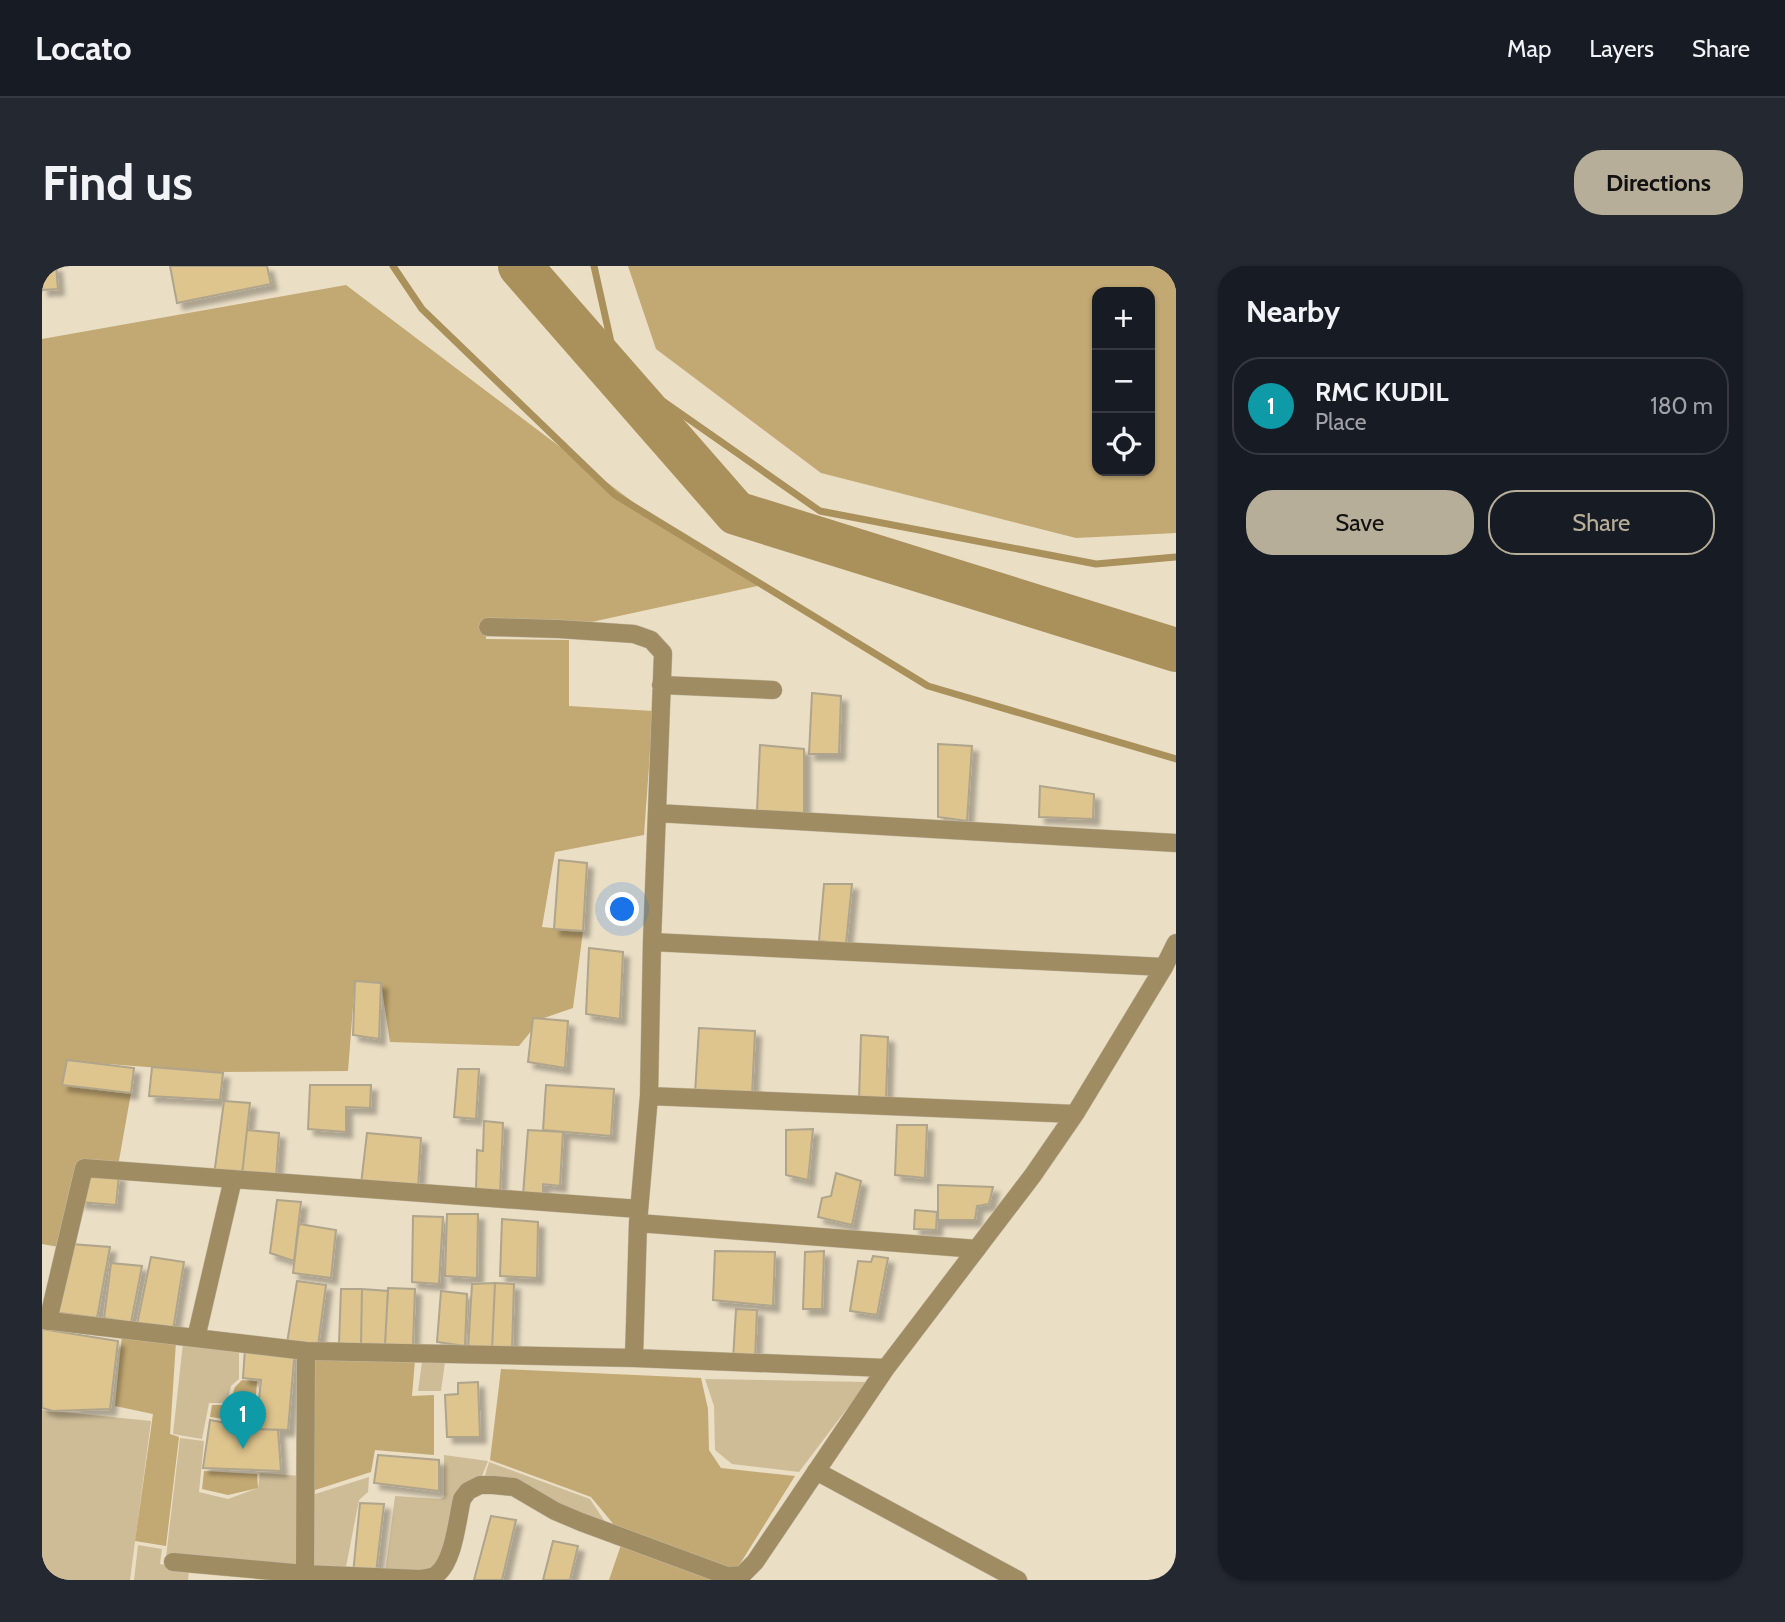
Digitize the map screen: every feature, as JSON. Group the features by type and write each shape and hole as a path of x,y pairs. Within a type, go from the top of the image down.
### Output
{"street":[{"path":"488,627 634,634 651,640 663,653 649,1096 638,1216 634,1358"},
{"path":"661,685 773,690"},
{"path":"657,813 1176,843"},
{"path":"652,942 1164,967"},
{"path":"173,1562 305,1574 420,1579 433,1577 449,1559 462,1499 468,1491 480,1485 493,1485 514,1487 555,1511 726,1578 742,1575 755,1562 887,1368 1075,1114 1176,943"},
{"path":"649,1096 1075,1114"},
{"path":"887,1368 634,1358 306,1351 45,1321 84,1168 233,1179 977,1249"},
{"path":"196,1338 233,1179"},
{"path":"305,1574 306,1351"},
{"path":"816,1471 1017,1580"}],"shaded area":[{"path":"628,266 1176,266 1176,533 1076,538 821,473 656,349"},
{"path":"346,285 662,524 762,585 559,629 487,627 486,639 569,640 569,706 653,711 644,835 555,852 542,927 583,931 573,1008 541,1019 519,1046 390,1042 381,983 355,981 348,1071 215,1072 67,1061 62,1085 131,1093 118,1166 84,1168 59,1247 42,1244 42,339"},
{"path":"122,1335 176,1342 170,1434 179,1437 166,1546 135,1541 153,1414 115,1406"},
{"path":"183,1343 239,1347 239,1379 231,1386 227,1403 209,1403 202,1439 173,1434"},
{"path":"312,1358 415,1360 412,1396 434,1395 434,1455 375,1450 371,1472 312,1491"},
{"path":"422,1362 445,1362 441,1391 418,1391"},
{"path":"501,1369 701,1378 708,1409 709,1450 721,1468 795,1476 738,1567 723,1570 615,1526 591,1497 490,1460"},
{"path":"705,1379 867,1382 799,1472 732,1464 715,1450 714,1406"},
{"path":"242,1380 257,1381 254,1423 210,1417 212,1405 229,1405 235,1387"},
{"path":"42,1410 151,1421 130,1580 42,1580"},
{"path":"180,1438 204,1441 199,1492 228,1499 258,1488 260,1473 300,1476 301,1567 166,1557"},
{"path":"444,1455 488,1461 480,1481 462,1491 445,1557 426,1575 385,1574 395,1496 444,1497"},
{"path":"489,1462 590,1499 609,1528 483,1482"},
{"path":"204,1471 257,1474 258,1488 228,1495 202,1489"},
{"path":"369,1477 368,1492 359,1500 346,1567 312,1566 312,1495"},
{"path":"622,1542 719,1580 609,1580"},
{"path":"138,1545 162,1549 160,1564 189,1569 188,1580 134,1580"}],"building":[{"path":"42,266 56,266 58,289 42,290"},
{"path":"170,266 267,266 271,284 177,303"},
{"path":"812,693 841,696 839,754 809,754"},
{"path":"938,744 972,746 967,821 938,817"},
{"path":"760,745 804,749 804,813 757,811"},
{"path":"1040,786 1094,794 1093,819 1039,817"},
{"path":"559,860 587,863 583,931 554,929"},
{"path":"824,884 852,884 846,944 819,941"},
{"path":"589,948 623,952 620,1019 586,1014"},
{"path":"355,981 381,983 379,1039 353,1035"},
{"path":"533,1018 568,1021 565,1068 528,1062"},
{"path":"699,1028 755,1031 752,1096 695,1093"},
{"path":"861,1035 888,1037 886,1100 859,1100"},
{"path":"67,1060 134,1068 131,1093 62,1085"},
{"path":"152,1067 223,1073 220,1100 149,1096"},
{"path":"458,1069 479,1069 476,1119 454,1117"},
{"path":"310,1085 371,1085 370,1108 346,1107 346,1132 308,1129"},
{"path":"546,1085 614,1089 611,1136 543,1130"},
{"path":"224,1101 250,1103 242,1175 214,1175"},
{"path":"484,1121 503,1123 500,1194 476,1191 477,1150 483,1151"},
{"path":"897,1125 927,1125 925,1178 895,1175"},
{"path":"813,1129 808,1180 786,1175 786,1130"},
{"path":"247,1130 279,1133 276,1178 242,1175"},
{"path":"528,1130 563,1132 560,1186 543,1184 543,1195 523,1195"},
{"path":"367,1133 421,1138 418,1189 361,1184"},
{"path":"86,1171 119,1175 116,1205 79,1202"},
{"path":"836,1173 861,1181 852,1225 818,1217 822,1198 831,1196"},
{"path":"938,1185 993,1187 989,1204 977,1206 975,1220 938,1220"},
{"path":"277,1200 301,1202 294,1261 270,1253"},
{"path":"915,1210 937,1212 936,1230 914,1229"},
{"path":"447,1214 478,1214 477,1278 445,1276"},
{"path":"413,1216 443,1217 439,1284 412,1282"},
{"path":"502,1219 538,1222 537,1278 500,1276"},
{"path":"299,1224 336,1230 331,1278 293,1273"},
{"path":"71,1244 110,1247 97,1318 53,1312"},
{"path":"715,1251 775,1252 773,1306 713,1300"},
{"path":"824,1251 822,1309 803,1309 805,1252"},
{"path":"873,1256 888,1258 877,1315 850,1311 858,1261 871,1262"},
{"path":"151,1257 184,1262 173,1330 137,1324"},
{"path":"111,1263 142,1266 131,1323 104,1318"},
{"path":"297,1281 326,1285 318,1346 287,1343"},
{"path":"495,1283 514,1284 512,1350 492,1350"},
{"path":"495,1283 492,1350 468,1350 472,1284"},
{"path":"388,1288 415,1289 413,1346 385,1345"},
{"path":"341,1289 362,1289 361,1345 339,1344"},
{"path":"362,1289 388,1291 385,1345 361,1345"},
{"path":"441,1291 467,1294 465,1346 437,1342"},
{"path":"736,1309 757,1310 755,1361 733,1360"},
{"path":"42,1329 118,1341 110,1409 53,1411 42,1408"},
{"path":"245,1349 295,1349 288,1430 256,1429 261,1380 243,1378"},
{"path":"478,1382 480,1437 447,1437 445,1395 458,1394 458,1383"},
{"path":"210,1420 256,1429 278,1430 281,1471 203,1468"},
{"path":"378,1455 439,1460 439,1491 374,1483"},
{"path":"360,1503 384,1504 376,1573 353,1574"},
{"path":"491,1516 516,1520 502,1580 474,1580"},
{"path":"553,1541 578,1546 570,1580 543,1580"}],"waterway":[{"path":"393,266 422,309 615,495 928,686 1176,759"},
{"path":"520,266 736,513 1176,650"},
{"path":"594,266 617,369 820,511 1096,564 1176,557"}],"place":[{"name":"RMC KUDIL","path":"243,1449"}]}
